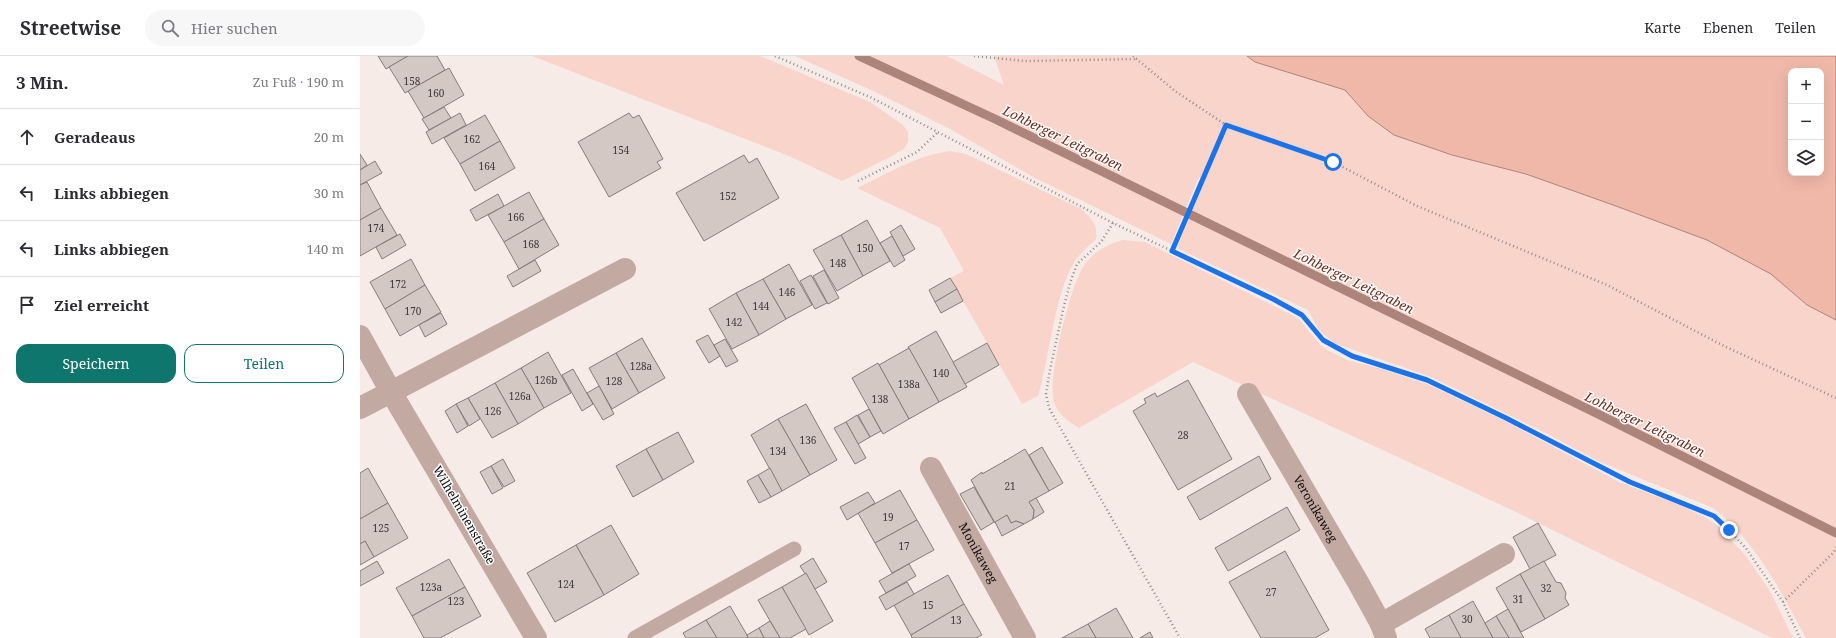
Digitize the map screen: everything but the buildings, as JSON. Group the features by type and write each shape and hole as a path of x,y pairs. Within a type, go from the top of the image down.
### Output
{"street":[{"path":"360,408 625,269"},
{"name":"Wilhelminenstraße","path":"360,336 391,392 536,638"},
{"name":"Veronikaweg","path":"1248,394 1384,631 1504,554"},
{"name":"Monikaweg","path":"932,468 1025,638"}],"lane":[{"path":"634,638 794,549"}],"path":[{"path":"775,56 872,98 1113,223 1273,299 1302,315 1323,340 1352,356 1427,380 1506,418 1630,482 1714,516 1744,547 1783,602 1800,638"},
{"path":"974,56 1026,61 1137,59"},
{"path":"1133,56 1175,91 1226,125 1333,162 1417,206 1606,285 1724,346 1836,398"},
{"path":"1172,251 1226,125"},
{"path":"858,181 917,152 938,132"},
{"path":"1113,223 1101,242 1077,264 1062,310 1046,394 1049,408 1180,638"},
{"path":"1783,602 1834,552 1836,547"}],"shaded area":[{"path":"532,56 760,56 870,102 903,125 908,132 908,141 905,148 892,156 842,181 789,156"},
{"path":"795,56 947,56 1004,85 994,56 1247,56 1255,62 1345,90 1368,116 1452,155 1526,174 1616,206 1707,240 1771,274 1807,305 1836,320 1836,638 1806,638 1777,585 1755,552 1728,521 1713,508 1600,462 1540,430 1431,377 1334,343 1319,330 1308,310 1177,248 1205,180 1199,177 1171,244 1035,178 950,129 871,90"},
{"path":"1247,56 1836,56 1836,320 1807,305 1771,274 1707,240 1526,174 1452,155 1394,135 1368,116 1345,90 1255,62"},
{"path":"950,151 966,154 1081,209 1091,218 1095,225 1096,239 1075,261 1062,290 1038,396 1022,404 950,278 964,271 940,228 857,188 926,156"},
{"path":"1123,240 1145,242 1288,313 1299,319 1320,345 1347,360 1382,369 1427,384 1503,420 1617,481 1682,506 1706,518 1718,526 1746,556 1770,591 1793,638 1772,638 1514,511 1193,362 1079,428 1067,420 1058,411 1054,402 1054,374 1061,334 1072,294 1083,267 1095,253 1111,244"}],"waterway":[{"name":"Lohberger Leitgraben","path":"859,56 995,119 1598,414 1836,533"}],"route":[{"path":"1333,162 1226,125 1172,251 1273,299 1302,315 1323,340 1352,356 1427,380 1506,418 1630,482 1689,504 1714,516 1729,530"}]}
